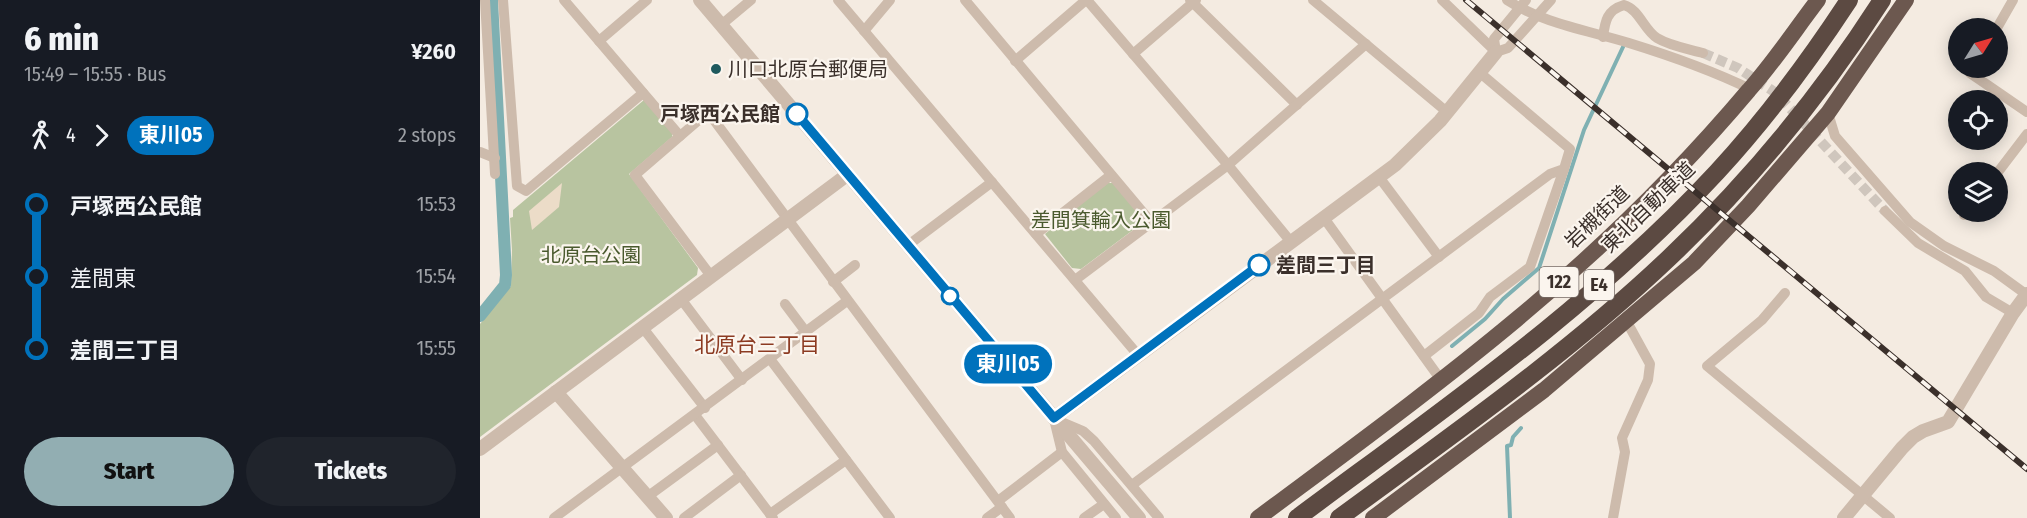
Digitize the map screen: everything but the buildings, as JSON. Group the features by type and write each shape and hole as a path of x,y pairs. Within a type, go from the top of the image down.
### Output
{"highway":[{"name":"岩槻街道","path":"1258,518 1441,380 1518,318 1604,242 1686,160 1750,89 1818,0"},
{"name":"東北自動車道","path":"1297,518 1546,330 1649,240 1717,172 1760,123 1804,68 1849,0"},
{"name":"E4","path":"1339,518 1564,349 1669,258 1742,183 1794,122 1839,65 1882,0"},
{"path":"1373,518 1544,390 1694,263 1748,206 1828,113 1906,0"}],"street":[{"path":"485,0 485,88 493,135 495,174"},
{"path":"503,0 517,186 526,191 643,93"},
{"path":"564,0 680,136"},
{"path":"599,41 647,0"},
{"path":"700,0 1139,518"},
{"path":"721,25 751,0"},
{"path":"838,0 1138,355"},
{"path":"864,31 890,0"},
{"path":"964,0 1151,222"},
{"path":"1015,61 1087,0 1291,242"},
{"path":"1313,0 1447,112"},
{"path":"1442,0 1496,52"},
{"path":"1507,0 1522,4 1536,16 1680,60 1750,89"},
{"path":"1054,418 1379,177 1418,144 1496,52 1508,48 1551,0"},
{"path":"2003,18 2013,0"},
{"path":"1132,54 1193,1 1297,105"},
{"path":"1496,52 1494,39 1522,4"},
{"path":"1603,37 1608,14 1624,5 1633,11 1651,34 1660,40 1703,53"},
{"path":"1075,280 1228,165 1366,44"},
{"path":"1424,356 1479,313 1490,297 1530,267 1570,149 1479,72"},
{"path":"1977,78 2027,112"},
{"path":"711,276 635,175 708,112 1010,518"},
{"path":"1828,113 1834,136 1910,222 1944,246 1994,271 2027,294 2013,313 1948,422 1913,437 1844,518"},
{"path":"480,130 493,135"},
{"path":"2006,162 2027,134"},
{"path":"480,152 495,158"},
{"path":"1132,485 1550,174 1564,170"},
{"path":"480,449 847,175"},
{"path":"1036,234 1111,175"},
{"path":"1379,177 1439,257"},
{"path":"908,246 992,182"},
{"path":"1885,211 1918,243 1965,271 1986,297 2013,313"},
{"path":"1324,218 1441,380"},
{"path":"833,282 855,265"},
{"path":"1785,293 1762,320 1707,366 1890,518"},
{"path":"681,299 742,380"},
{"path":"560,516 847,301"},
{"path":"785,304 806,332"},
{"path":"1613,518 1624,452 1623,438 1648,380 1650,364 1627,322"},
{"path":"643,328 705,408"},
{"path":"770,359 890,518"},
{"path":"556,392 666,518"},
{"path":"695,415 771,516 846,460"},
{"path":"1054,418 1062,452 1116,518"},
{"path":"1054,418 1083,431 1159,518"},
{"path":"647,497 718,445"},
{"path":"987,518 1000,504 1062,452"},
{"path":"684,518 741,475"},
{"path":"1084,518 1104,504"}],"green space":[{"name":"北原台公園","path":"644,100 673,129 672,137 629,174 698,268 697,275 480,437 480,324 511,286 510,218 513,217 513,210"},
{"name":"差間箕輪入公園","path":"1106,183 1113,183 1141,216 1141,224 1081,269 1072,268 1045,234"}],"shaded area":[{"path":"562,183 559,207 532,230 529,211"}],"waterway":[{"path":"480,316 505,285 506,275 492,0"},
{"path":"1452,346 1485,319 1503,299 1539,268 1584,130 1623,47"},
{"path":"1510,518 1507,446 1511,445 1513,437 1521,428"}],"tunnel":[{"path":"1703,53 1738,68 1776,93 1885,211"}],"railway":[{"path":"1466,0 2027,469"}],"bus line":[{"name":"東川05","path":"797,114 1054,418 1259,265"}],"place":[{"name":"川口北原台郵便局","path":"716,69"},
{"name":"戸塚西公民館","path":"797,114"},
{"name":"差間三丁目","path":"1259,265"}],"district":[{"name":"北原台三丁目","path":"757,345"}]}
